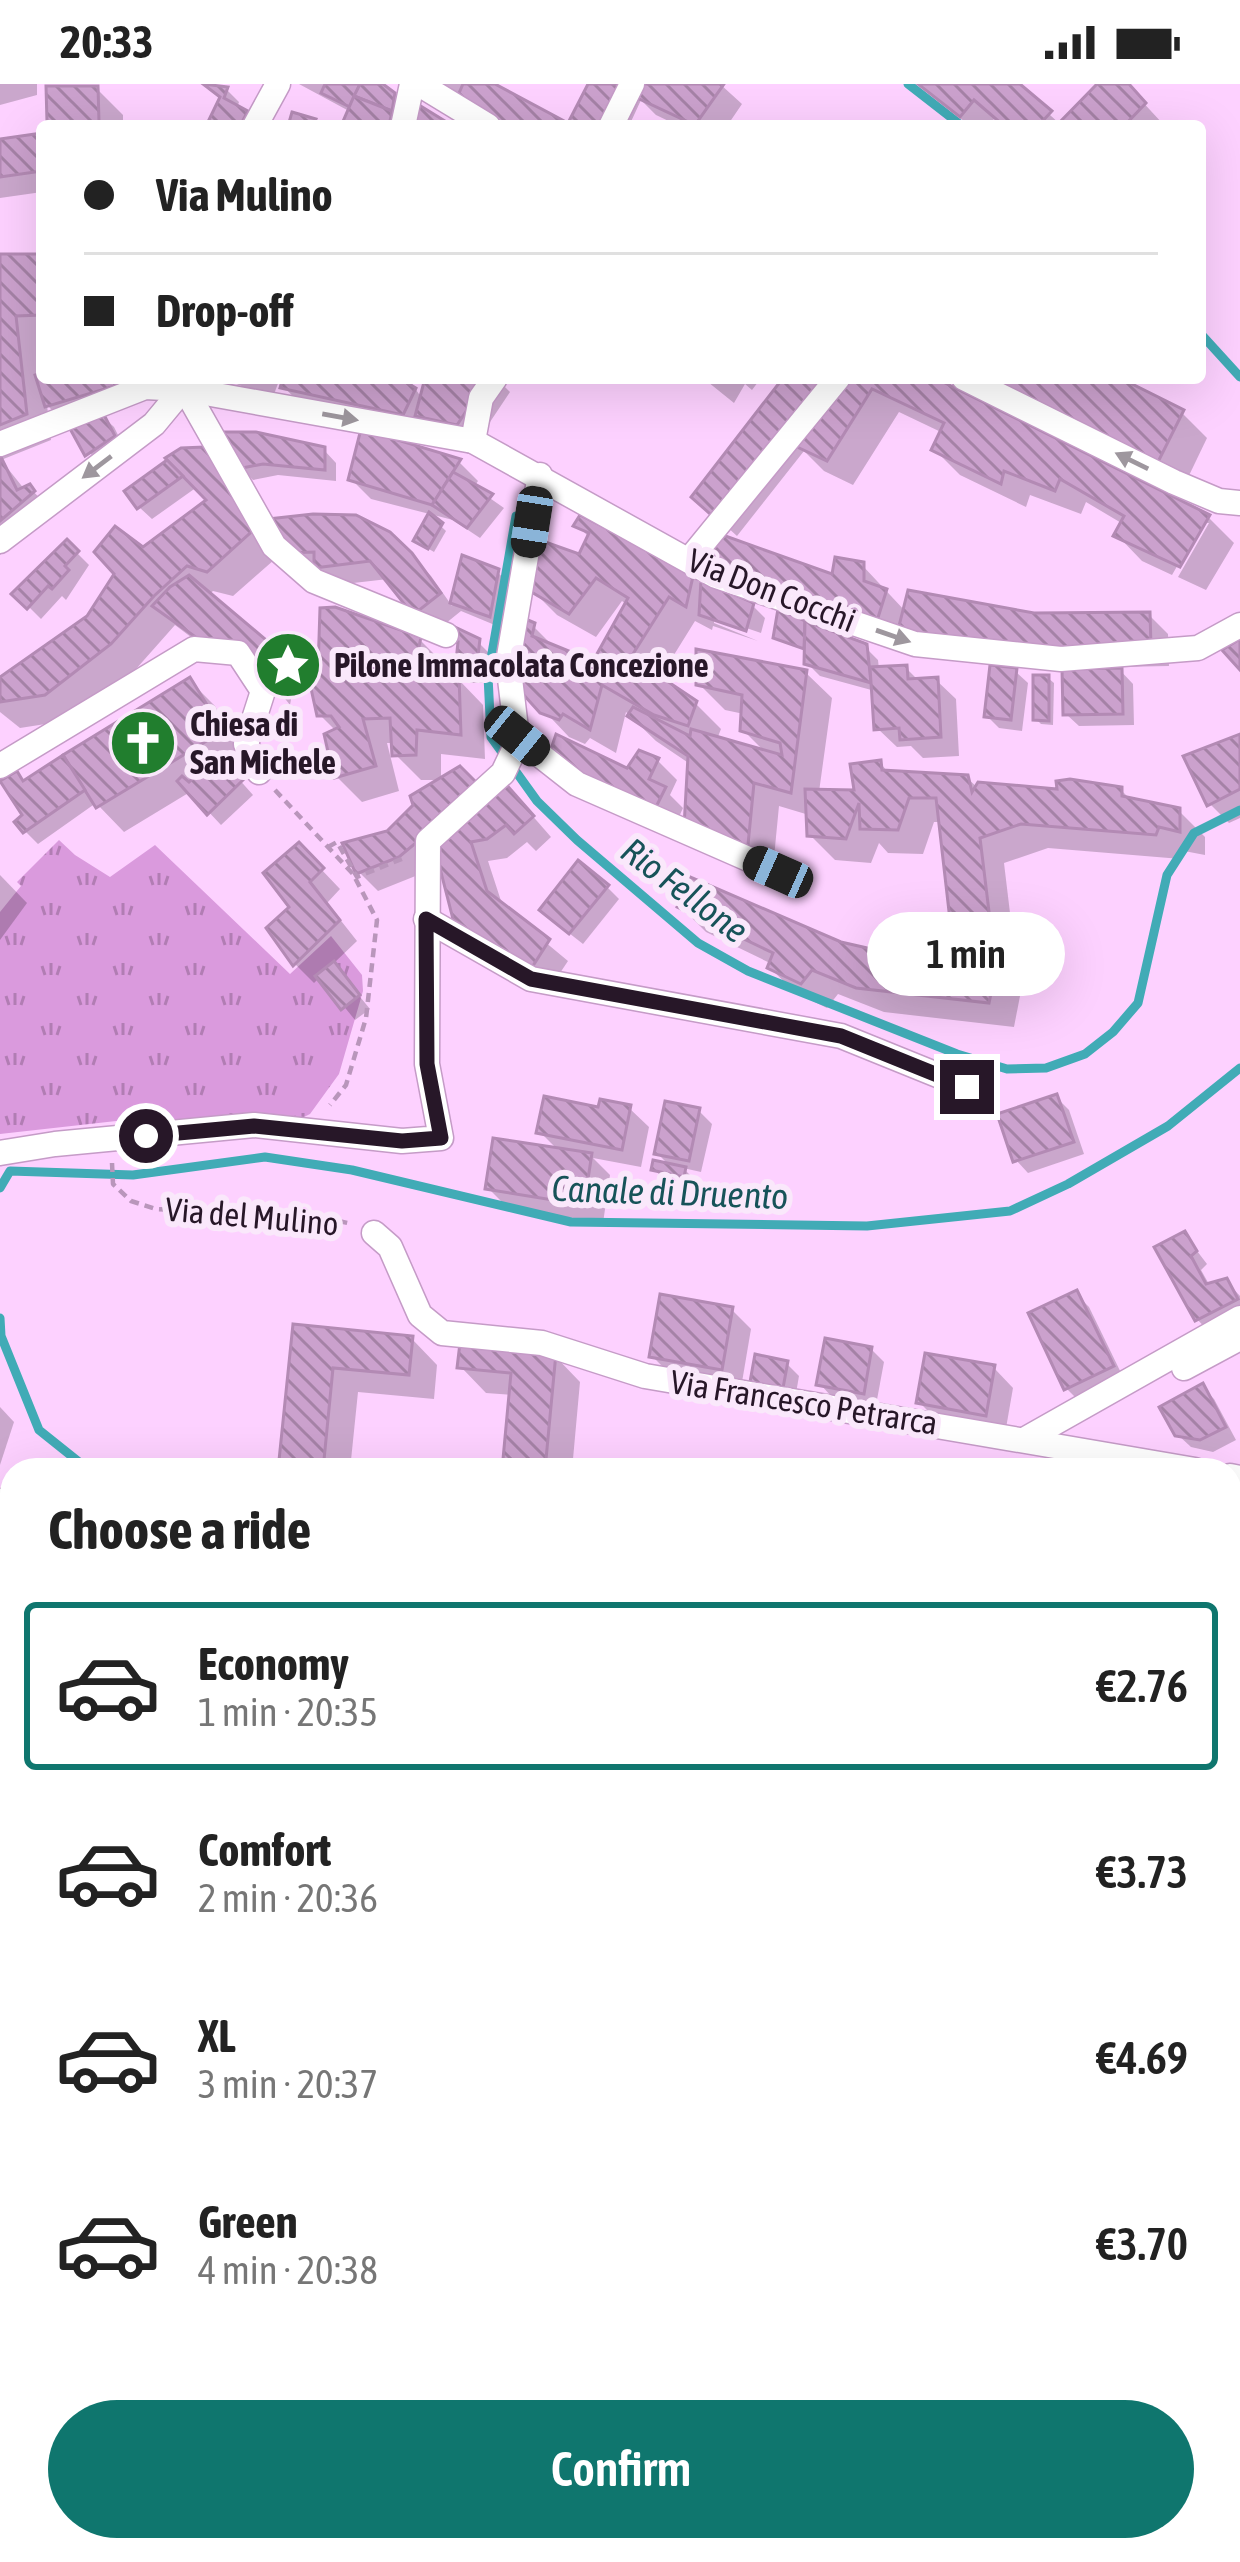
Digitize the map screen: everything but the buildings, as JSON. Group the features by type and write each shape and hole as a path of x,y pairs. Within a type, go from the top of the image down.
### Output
{"street":[{"path":"258,120 278,84"},
{"path":"406,120 416,84 478,120"},
{"path":"614,120 632,84"},
{"path":"0,541 154,424 181,384 274,546 314,581 446,635"},
{"name":"Via Don Cocchi","path":"0,443 145,387 181,384 473,441 716,576 914,644 1061,659 1198,648 1240,625"},
{"path":"266,403 272,384"},
{"path":"473,441 481,398 491,384"},
{"path":"689,560 833,384"},
{"path":"976,384 1174,482 1219,501 1240,503"},
{"path":"0,1153 111,1151 254,1126 402,1141 441,1138 427,1064 428,841 511,754 508,662 540,475"},
{"path":"5,757 194,649 238,653 263,691 246,744 259,772"},
{"path":"511,754 778,872"},
{"path":"426,919 531,979 841,1036 967,1087"},
{"name":"Via del Mulino","path":"374,1233 391,1247 420,1315"},
{"name":"Via Francesco Petrarca","path":"420,1315 442,1333 542,1343 645,1376 1109,1458"},
{"path":"1051,1450 1240,1318"},
{"path":"1051,1450 1240,1338"}],"path":[{"path":"259,772 353,874 377,920 366,1018 346,1085 304,1130"},
{"path":"328,847 338,842 357,877 402,859 428,841"},
{"name":"Via del Mulino","path":"111,1151 113,1184 131,1202 156,1209 319,1216 374,1233"}],"green space":[{"path":"59,840 110,877 155,845 290,974 331,936 362,975 363,991 339,1074 310,1114 294,1122 153,1123 152,1117 0,1134 0,912 21,886 17,882"}],"waterway":[{"name":"Canale di Druento","path":"908,84 954,120"},
{"name":"Canale di Druento","path":"1206,340 1240,377"},
{"name":"Rio Fellone","path":"516,516 488,676 491,737 537,801 577,840 698,943 748,971 957,1054 1007,1069 1046,1068 1085,1054 1138,1003 1167,875 1194,833 1240,810"},
{"name":"Canale di Druento","path":"0,1188 10,1171 133,1175 265,1157 352,1170 571,1222 867,1226 1010,1211 1068,1184 1168,1126 1240,1068"},
{"name":"Canale di Druento","path":"0,1318 1,1336 39,1430 74,1458"}],"place":[{"name":"Pilone Immacolata Concezione","path":"288,665"},
{"name":"Chiesa di San Michele","path":"143,743"}],"route":[{"path":"146,1136 254,1126 402,1141 441,1138 427,1064 426,919 531,979 841,1036 967,1087"}]}
